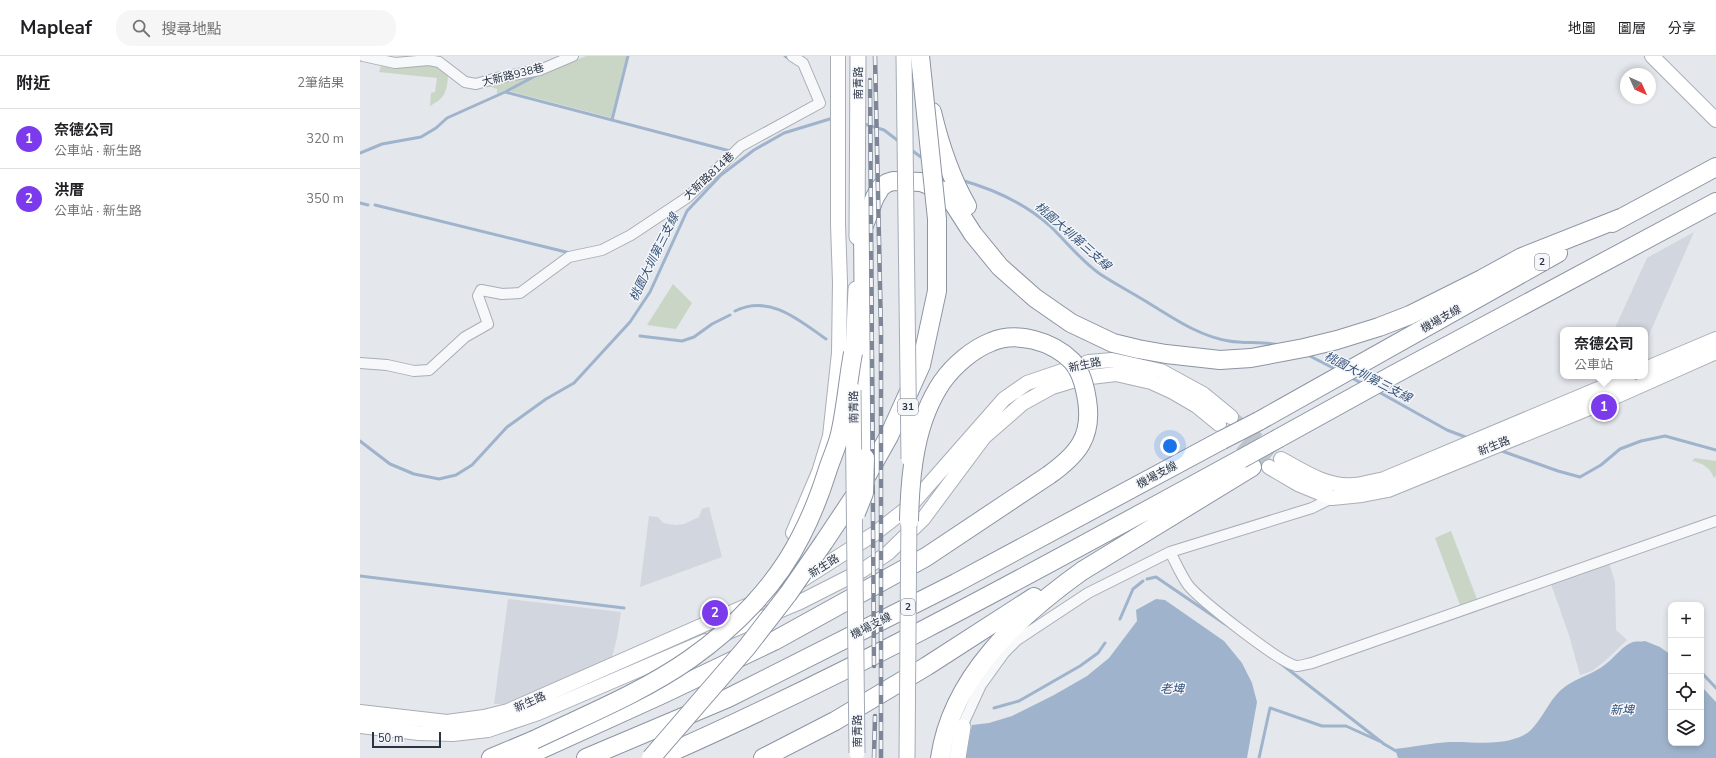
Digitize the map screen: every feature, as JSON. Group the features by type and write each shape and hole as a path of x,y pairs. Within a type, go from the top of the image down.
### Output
{"highway":[{"path":"651,758 747,648 788,594 824,542 858,491 889,436 921,365 937,291 937,219 921,65"},
{"path":"921,65 945,160 957,189 986,235 1008,261 1044,293 1064,308 1138,349"},
{"name":"機場支線","path":"586,758 728,698 956,583 1224,427 1259,421 1623,217 1716,167"},
{"path":"856,513 864,493 865,458 863,228 875,197 881,187 887,182 921,182 943,191 948,195 987,253 1035,298 1071,323 1114,343 1138,349 1166,354 1220,360 1251,358 1337,340 1410,315 1522,257 1623,217"},
{"path":"658,758 739,722 1254,464 1283,448 1353,400 1395,376 1716,202"},
{"path":"522,758 664,694 774,641 926,557 1049,475 1073,454 1084,440 1089,420 1086,389 1077,369 1072,362 1062,353 1038,341 1023,338 1005,338 992,342 966,357 943,381 928,408 917,442 912,471 909,521"},
{"path":"491,758 603,708 666,674 690,659 745,613 782,567 801,538 816,505 840,435 853,353"},
{"path":"940,758 952,714 960,694 977,669 1010,631 1029,613 1056,590 1082,571 1254,464"},
{"path":"763,758 835,721 927,666 1038,594 1082,571"}],"main road":[{"name":"南青路","path":"800,602 787,563 788,547 819,472 830,436 839,353 840,282 838,224 838,56"},
{"name":"南青路","path":"856,756 856,513 853,353 857,261 858,56"},
{"name":"31","path":"904,56 909,521 907,758"},
{"path":"1652,56 1716,120"},
{"path":"1648,368 1716,339"},
{"name":"新生路","path":"1504,435 1599,404 1716,352"},
{"name":"新生路","path":"360,712 447,722 484,717 508,711 794,585 874,534 910,506 1004,399 1027,383 1089,362 1112,360 1161,371 1203,394 1224,427"},
{"name":"新生路","path":"360,726 419,733 453,734 488,730 538,713 800,602 863,570 888,553 923,519 984,437 1023,403 1052,387 1082,378 1116,374 1144,380 1173,392 1197,406 1224,427"},
{"name":"新生路","path":"1254,464 1332,498 1362,495 1388,490 1455,456 1504,435 1623,379"},
{"name":"新生路","path":"1283,448 1309,474 1328,481 1353,485 1384,479 1455,456"},
{"path":"958,758 963,727"}],"street":[{"name":"大新路938巷","path":"363,56 395,63 429,60 439,62 465,82 476,84 497,78 540,70 573,56"},
{"name":"大新路814巷","path":"360,363 387,365 414,371 429,370 465,337 488,324 478,296 481,290 502,294 520,293 569,258 602,250 618,242 688,197 741,146 820,103 803,63 792,56"},
{"path":"950,758 953,746 981,685 1004,653 1017,640 1088,593 1170,552 1312,508 1353,485"},
{"path":"1170,552 1188,584 1203,600 1226,619 1284,660 1297,666 1312,663 1716,520"}],"shaded area":[{"path":"1694,232 1648,337 1648,327 1615,327 1647,258"},
{"path":"709,507 722,557 640,587 649,516 658,517 663,523 675,525 684,524 699,517 702,509"},
{"path":"1609,563 1615,582 1616,630 1627,640 1592,671 1580,675 1569,635 1551,584"},
{"path":"508,599 621,612 612,657 504,704 494,704"}],"green space":[{"path":"586,56 627,56 612,118 505,90 497,94 497,89 488,86 506,80 535,77"},
{"path":"435,65 448,75 447,86 444,94 439,100 430,106 431,93 435,92 437,78 379,72 381,66 401,68"},
{"path":"673,284 692,303 676,329 647,325"},
{"path":"1695,458 1716,461 1716,476 1714,478 1705,466 1692,461"},
{"path":"1451,531 1477,599 1460,605 1435,538"}],"water":[{"name":"老埤","path":"1156,599 1165,600 1224,641 1242,663 1252,683 1257,702 1247,758 966,758 972,725 989,723 1012,716 1054,695 1087,676 1109,658 1137,621 1136,610"},
{"name":"新埤","path":"1645,641 1660,647 1668,653 1668,746 1704,746 1704,689 1716,702 1716,758 1398,758 1395,749 1449,742 1487,743 1506,741 1524,735 1534,727 1558,693 1569,684 1601,667 1622,649 1634,642"}],"waterway":[{"path":"612,120 628,56"},
{"path":"785,56 791,60"},
{"path":"505,92 537,75"},
{"path":"360,153 382,144 421,137 436,128 447,118 505,92 730,151"},
{"name":"桃園大圳第三支線","path":"360,441 390,464 414,474 439,479 456,475 472,465 507,427 546,399 574,383 630,322 650,292 687,211 721,175 754,150 784,133 833,118"},
{"name":"桃園大圳第三支線","path":"861,123 884,130 901,143"},
{"name":"桃園大圳第三支線","path":"910,149 925,160"},
{"name":"桃園大圳第三支線","path":"961,180 996,192 1019,203 1049,225 1093,269 1176,320 1218,339 1280,345"},
{"path":"360,203 368,205"},
{"path":"375,205 570,253"},
{"path":"735,311 748,307 772,307 795,317 826,339"},
{"path":"640,336 682,341 694,337 712,324 730,315"},
{"name":"桃園大圳第三支線","path":"1306,354 1337,370"},
{"name":"桃園大圳第三支線","path":"1350,377 1363,384"},
{"name":"桃園大圳第三支線","path":"1377,391 1447,430 1468,438"},
{"name":"桃園大圳第三支線","path":"1499,450 1558,471 1580,477 1601,465 1620,449 1641,441 1665,436 1716,450"},
{"path":"360,576 624,608"},
{"path":"1147,579 1156,577 1225,624"},
{"path":"1120,619 1133,589 1143,581"},
{"path":"994,708 1019,701 1080,666 1098,653 1105,643"},
{"path":"1280,663 1384,744 1396,751"},
{"path":"1703,674 1716,688"},
{"path":"1259,758 1270,708 1322,726 1346,726 1379,741"}],"tunnel":[{"path":"1231,417 1281,459"},
{"path":"1225,430 1269,467"}],"railway":[{"path":"875,56 881,332 881,758"},
{"path":"870,80 874,666"},
{"path":"874,758 875,716"}],"place":[{"name":"奈德公司","path":"1604,407"},
{"name":"洪厝","path":"715,613"}]}
